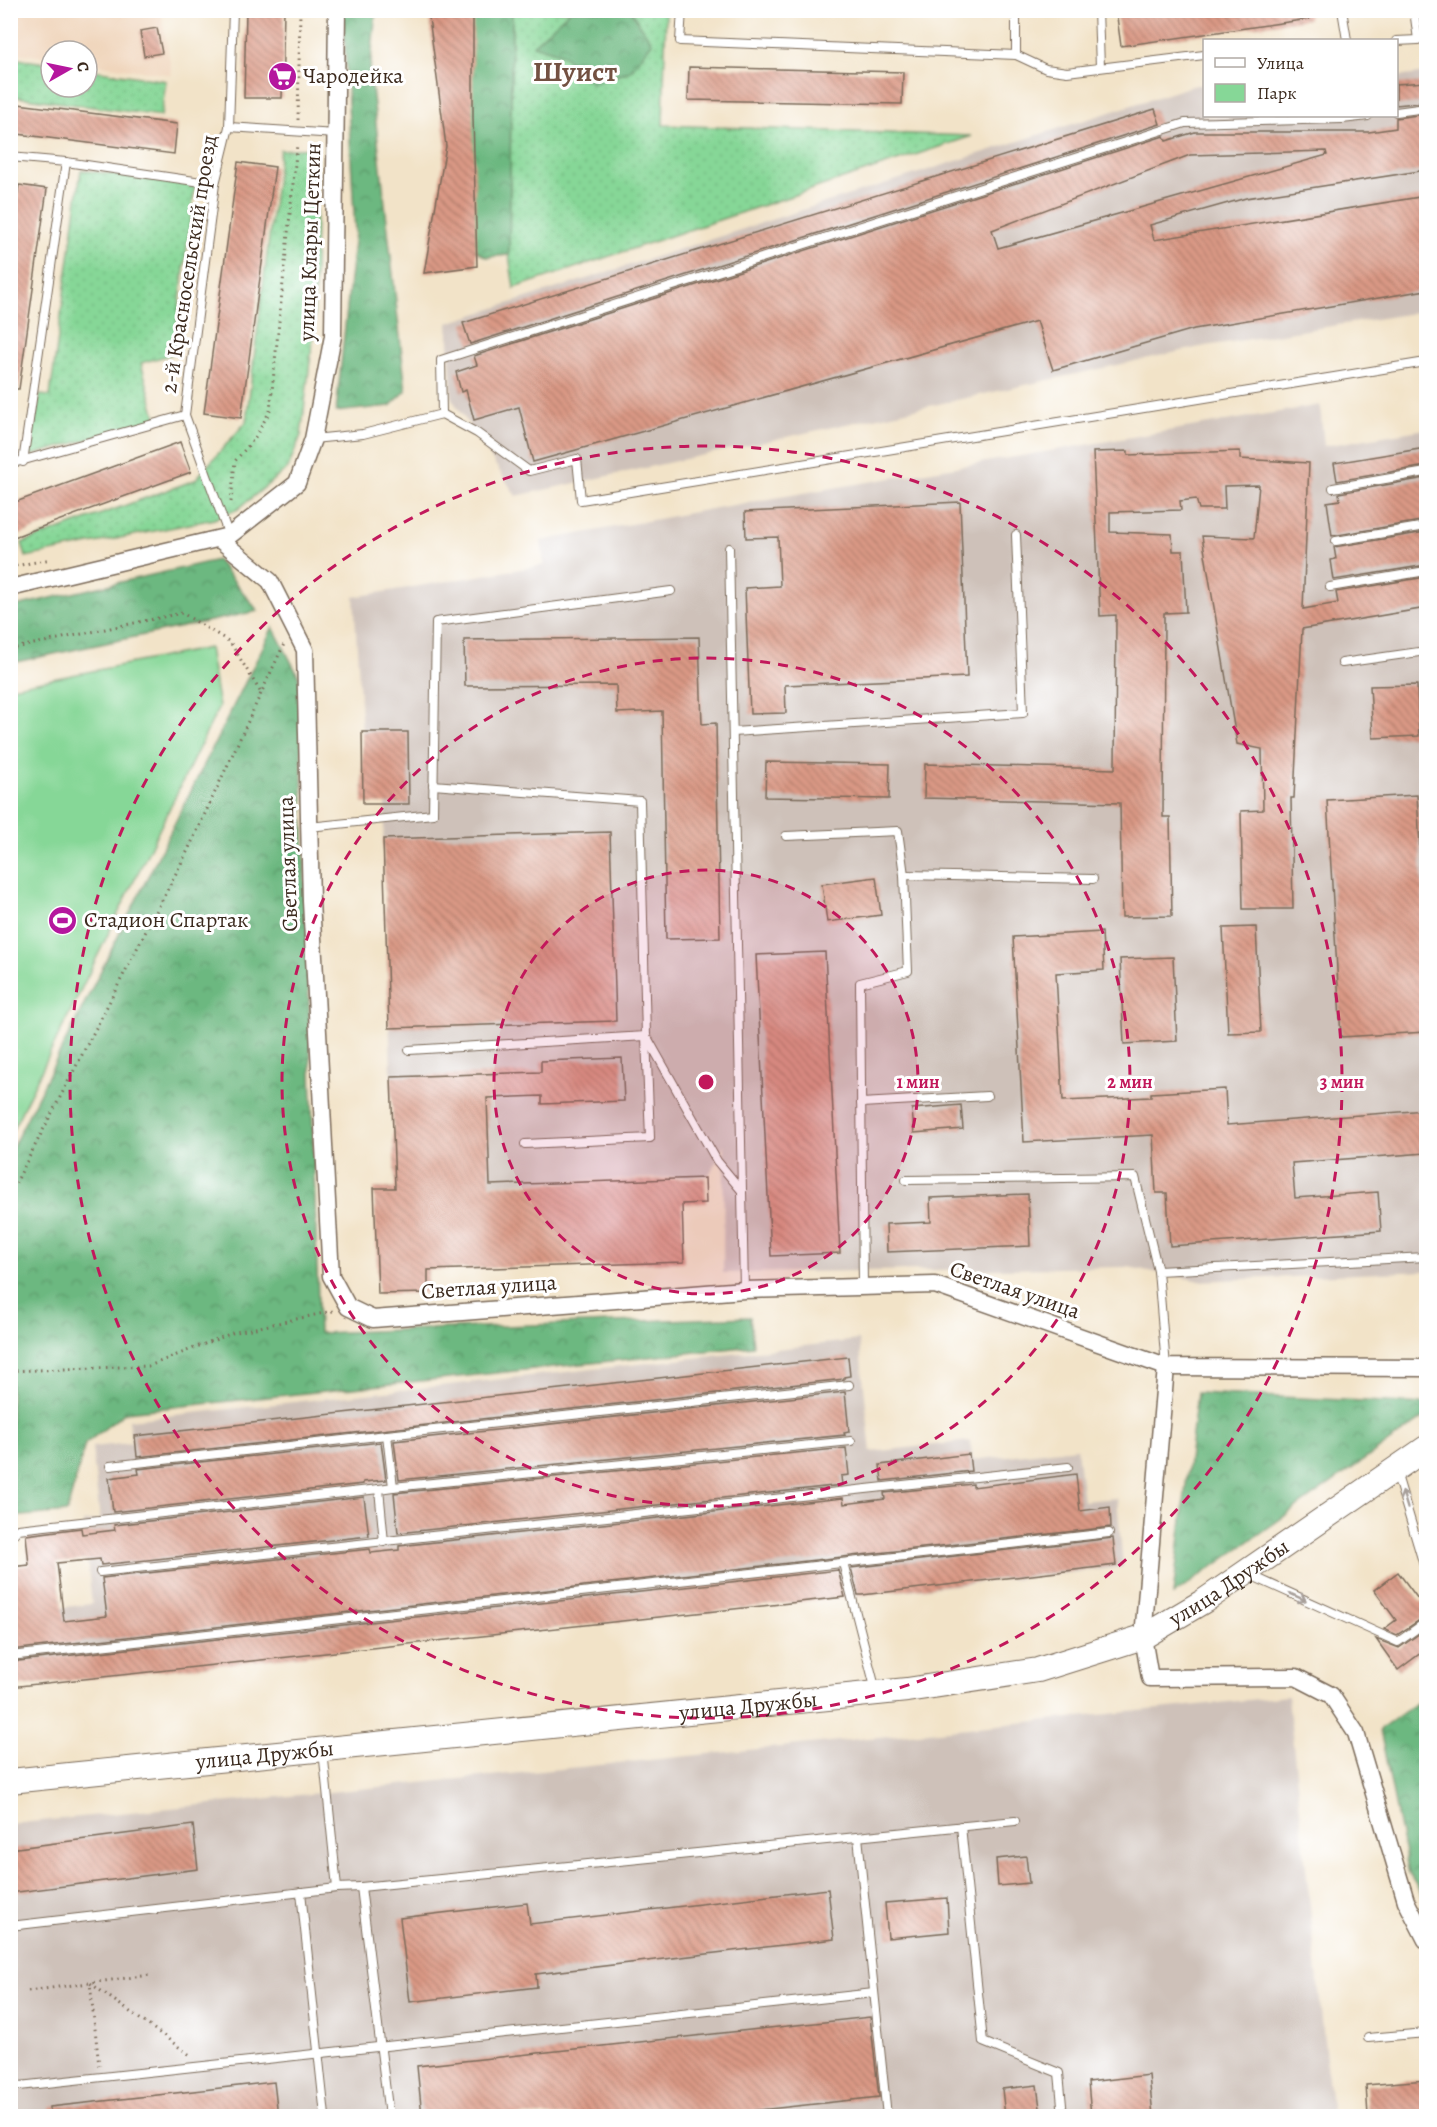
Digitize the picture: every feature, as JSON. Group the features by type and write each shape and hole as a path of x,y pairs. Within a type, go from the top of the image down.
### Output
{"street":[{"name":"улица Клары Цеткин","path":"10,588 224,533 297,483 313,439 333,336 337,10"},
{"name":"Светлая улица","path":"224,533 270,581 305,650 311,901 331,1276 348,1307 373,1319 744,1290 935,1285 1166,1367 1426,1368"},
{"path":"1166,1367 1143,1637 1150,1678 1296,1677 1331,1695 1356,1732 1406,1901 1426,1940"},
{"name":"улица Дружбы","path":"10,1781 876,1693 1038,1670 1143,1637 1204,1601 1426,1448"},
{"path":"1406,1901 1426,1914"}],"lane":[{"name":"2-й Красносельский проезд","path":"10,464 185,415 215,184 229,127 233,10"},
{"path":"682,10 680,41 1016,55 1036,65 1067,72 1203,55"},
{"path":"1016,10 1016,55"},
{"path":"1098,10 1100,67"},
{"path":"1342,10 1347,39"},
{"path":"1398,41 1422,40 1414,10"},
{"path":"1398,112 1426,108"},
{"path":"442,414 441,360 1185,123 1359,117"},
{"path":"229,127 336,134"},
{"path":"10,157 66,162 215,184"},
{"path":"23,462 66,162"},
{"path":"313,439 363,434 442,414 477,433 529,471 577,459 581,500 1426,362"},
{"path":"185,415 224,533"},
{"path":"1333,488 1426,472"},
{"path":"1336,541 1426,526"},
{"path":"733,732 1023,712 1016,535"},
{"path":"729,548 744,1290"},
{"path":"1330,587 1426,571"},
{"path":"309,827 433,814 436,622 671,591"},
{"path":"1342,663 1426,651"},
{"path":"433,785 640,801 650,1138 525,1144"},
{"path":"786,836 898,831 904,874 908,970 860,983 863,1287"},
{"path":"904,874 1093,879"},
{"path":"646,1036 717,1161 742,1191"},
{"path":"409,1050 646,1036"},
{"path":"861,1103 987,1096"},
{"path":"906,1180 1135,1177 1158,1271 1166,1367"},
{"path":"1158,1271 1426,1257"},
{"path":"110,1466 849,1385"},
{"path":"387,1436 393,1487"},
{"path":"10,1538 18,1529 393,1487 850,1441"},
{"path":"100,1572 1068,1467"},
{"path":"1396,1469 1426,1572"},
{"path":"379,1489 384,1542"},
{"path":"10,1656 1108,1533"},
{"path":"843,1563 876,1693"},
{"path":"1245,1573 1398,1642 1426,1622"},
{"path":"322,1749 337,1888"},
{"path":"10,1926 337,1888 1015,1821"},
{"path":"962,1826 983,2042 1059,2073 1063,2116"},
{"path":"858,1837 887,2116"},
{"path":"361,1887 388,2116"},
{"path":"301,1892 325,2116"},
{"path":"10,2087 874,1993"},
{"path":"1368,2038 1426,2033"}],"path":[{"path":"224,533 230,513 235,461 254,439 270,411 286,238 297,160 300,10"},
{"path":"10,649 183,613 230,642 261,693"},
{"path":"10,1194 189,848 293,626"},
{"path":"10,1371 149,1366 232,1333 348,1307"},
{"path":"28,1991 150,1975"},
{"path":"90,1983 206,2066"},
{"path":"90,1983 100,2077"}],"shaded area":[{"path":"11,11 161,11 172,75 99,65 99,39 39,39 39,56 11,52"},
{"path":"1426,73 1426,311 1200,347 516,496 452,399 448,323 1195,85 1203,85 1203,117 1398,117 1398,77"},
{"path":"1320,405 1324,446 1426,429 1426,1271 1200,1281 1128,1267 723,1273 724,1144 708,1176 395,1188 383,839 386,804 363,804 362,732 354,597 544,565 541,541 716,508"},
{"path":"859,1340 871,1452 970,1441 973,1460 1077,1448 1083,1501 1117,1498 1123,1567 11,1687 10,1613 92,1604 83,1522 100,1520 92,1447 131,1443 129,1420"},
{"path":"1288,1696 1332,2116 11,2116 11,1824"}],"green space":[{"path":"571,10 631,11 652,43 630,71 593,84 562,54 533,45"},
{"path":"343,11 376,11 370,70 406,391 390,406 336,412 355,232"},
{"path":"460,11 512,11 509,255 486,257 457,238"},
{"path":"512,11 666,11 663,125 972,136 514,288 509,255"},
{"path":"11,58 39,62 39,99 99,99 99,71 166,81 161,116 11,96"},
{"path":"317,148 314,329 301,435 288,468 238,509 214,519 26,557 22,543 195,480 246,422 280,150"},
{"path":"81,170 195,185 173,354 141,363 157,420 29,456 40,395 50,396"},
{"path":"217,560 258,611 11,663 11,607"},
{"path":"273,627 299,677 319,1333 750,1317 753,1346 126,1412 85,1444 67,1512 11,1517 10,1152"},
{"name":"Стадион Спартак","path":"209,648 219,707 11,1133 11,687"},
{"path":"1197,1393 1426,1404 1426,1416 1173,1595"},
{"path":"1426,1696 1426,1901 1409,1874 1380,1730"}],"building":[{"path":"246,10 284,10 282,98 244,98"},
{"path":"428,10 473,10 477,266 424,273 446,146"},
{"path":"1116,10 1308,10 1309,19 1121,46"},
{"path":"157,28 162,53 144,56 140,31"},
{"path":"689,67 903,72 902,104 688,100"},
{"path":"1426,82 1426,102 1398,105 1398,84"},
{"path":"10,103 177,124 174,154 10,133"},
{"path":"1155,109 1160,124 470,344 463,323"},
{"path":"1426,114 1426,170 1246,198 1150,225 1154,240 1426,196 1426,290 1194,329 1053,370 1037,321 533,462 519,407 474,420 466,390 461,392 456,372 477,365 474,356 1164,136 1166,141 1195,132 1369,132 1396,128 1396,118","holes":["1326,151 1327,155 998,248 992,230 1190,155"]},
{"path":"238,162 275,167 241,418 204,413"},
{"path":"19,185 47,189 19,389 10,389 10,244"},
{"path":"180,442 191,472 14,537 10,527 10,504"},
{"path":"1426,448 1426,466 1337,481 1334,463"},
{"path":"1128,451 1128,455 1240,451 1240,459 1309,463 1303,609 1338,603 1336,592 1426,577 1426,608 1302,629 1294,798 1291,798 1293,909 1243,909 1241,811 1263,810 1262,749 1237,744 1202,536 1254,538 1259,485 1224,486 1225,509 1199,509 1196,499 1180,501 1181,510 1110,512 1110,532 1172,534 1173,551 1183,551 1186,612 1164,613 1163,817 1170,817 1172,916 1122,917 1120,803 924,798 925,764 1115,769 1116,615 1100,616 1093,452"},
{"path":"1426,478 1426,520 1332,536 1327,502 1340,500 1339,493"},
{"path":"960,502 967,677 785,685 786,713 750,714 745,588 780,586 778,537 746,538 745,512"},
{"path":"1426,532 1426,565 1334,580 1331,560 1336,559 1334,547"},
{"path":"699,637 702,724 716,723 720,938 666,939 662,711 617,713 616,685 465,686 464,640"},
{"path":"1417,685 1419,736 1373,738 1370,686"},
{"path":"362,732 408,732 409,804 363,804"},
{"path":"766,762 890,764 889,799 765,797"},
{"path":"1417,795 1426,950 1426,1032 1341,1037 1327,800"},
{"path":"610,832 616,1021 389,1028 383,839"},
{"path":"876,877 881,915 827,922 822,884"},
{"path":"1256,927 1261,1032 1228,1033 1223,928"},
{"path":"1102,932 1104,970 1056,973 1063,1101 1151,1097 1151,1093 1225,1089 1227,1125 1426,1110 1426,1153 1292,1163 1295,1198 1378,1192 1381,1231 1170,1246 1167,1193 1156,1193 1153,1135 1024,1142 1013,937"},
{"path":"825,952 840,1253 771,1256 756,955"},
{"path":"1173,957 1177,1041 1124,1044 1120,959"},
{"path":"622,1058 624,1101 542,1104 542,1096 487,1098 490,1185 705,1178 706,1203 682,1204 684,1262 428,1270 428,1293 378,1294 374,1188 395,1188 391,1077 541,1072 541,1061"},
{"path":"961,1105 963,1129 914,1133 912,1109"},
{"path":"1028,1194 1030,1246 887,1252 886,1224 931,1222 930,1198"},
{"path":"848,1357 850,1376 844,1379 137,1457 135,1436"},
{"path":"845,1392 849,1432 844,1433 845,1435 399,1480 394,1441"},
{"path":"381,1442 386,1480 113,1512 109,1478 139,1474 138,1469"},
{"path":"846,1448 849,1475 841,1476 842,1485 398,1533 394,1493"},
{"path":"969,1454 971,1471 882,1481 880,1465"},
{"path":"1076,1474 1080,1511 1110,1507 1111,1527 10,1650 10,1567 29,1565 26,1535 81,1528 82,1534 115,1530 114,1525 364,1497 369,1536 101,1565 100,1559 57,1563 64,1621 107,1616 102,1578 370,1549 371,1553 399,1550 399,1546 843,1498 844,1504 885,1499 884,1493 973,1484 973,1487"},
{"path":"1113,1538 1116,1565 862,1595 858,1595 851,1568"},
{"path":"838,1570 845,1597 10,1687 10,1662"},
{"path":"1398,1572 1421,1603 1426,1598 1426,1616 1397,1635 1384,1629 1396,1620 1374,1590"},
{"path":"1426,1629 1426,1649 1398,1670 1376,1639 1399,1648"},
{"path":"193,1825 198,1869 10,1893 10,1849"},
{"path":"1026,1856 1029,1883 998,1886 996,1859"},
{"path":"828,1889 834,1939 536,1974 537,1987 410,2002 400,1918 527,1903 530,1924"},
{"path":"947,1898 949,1932 888,1938 885,1903"},
{"path":"870,2017 879,2097 704,2116 422,2116 417,2066"},
{"path":"1149,2075 1153,2116 1091,2116 1088,2082"},
{"path":"1426,2080 1426,2116 1368,2116 1366,2085"},
{"path":"274,2082 278,2116 50,2116 50,2107"},
{"path":"1037,2085 1041,2116 1005,2116 1002,2089"}],"place":[{"name":"Чародейка","path":"282,76"},
{"name":"Стадион Спартак","path":"63,920"}],"district":[{"name":"Шуист","path":"575,72"}]}
